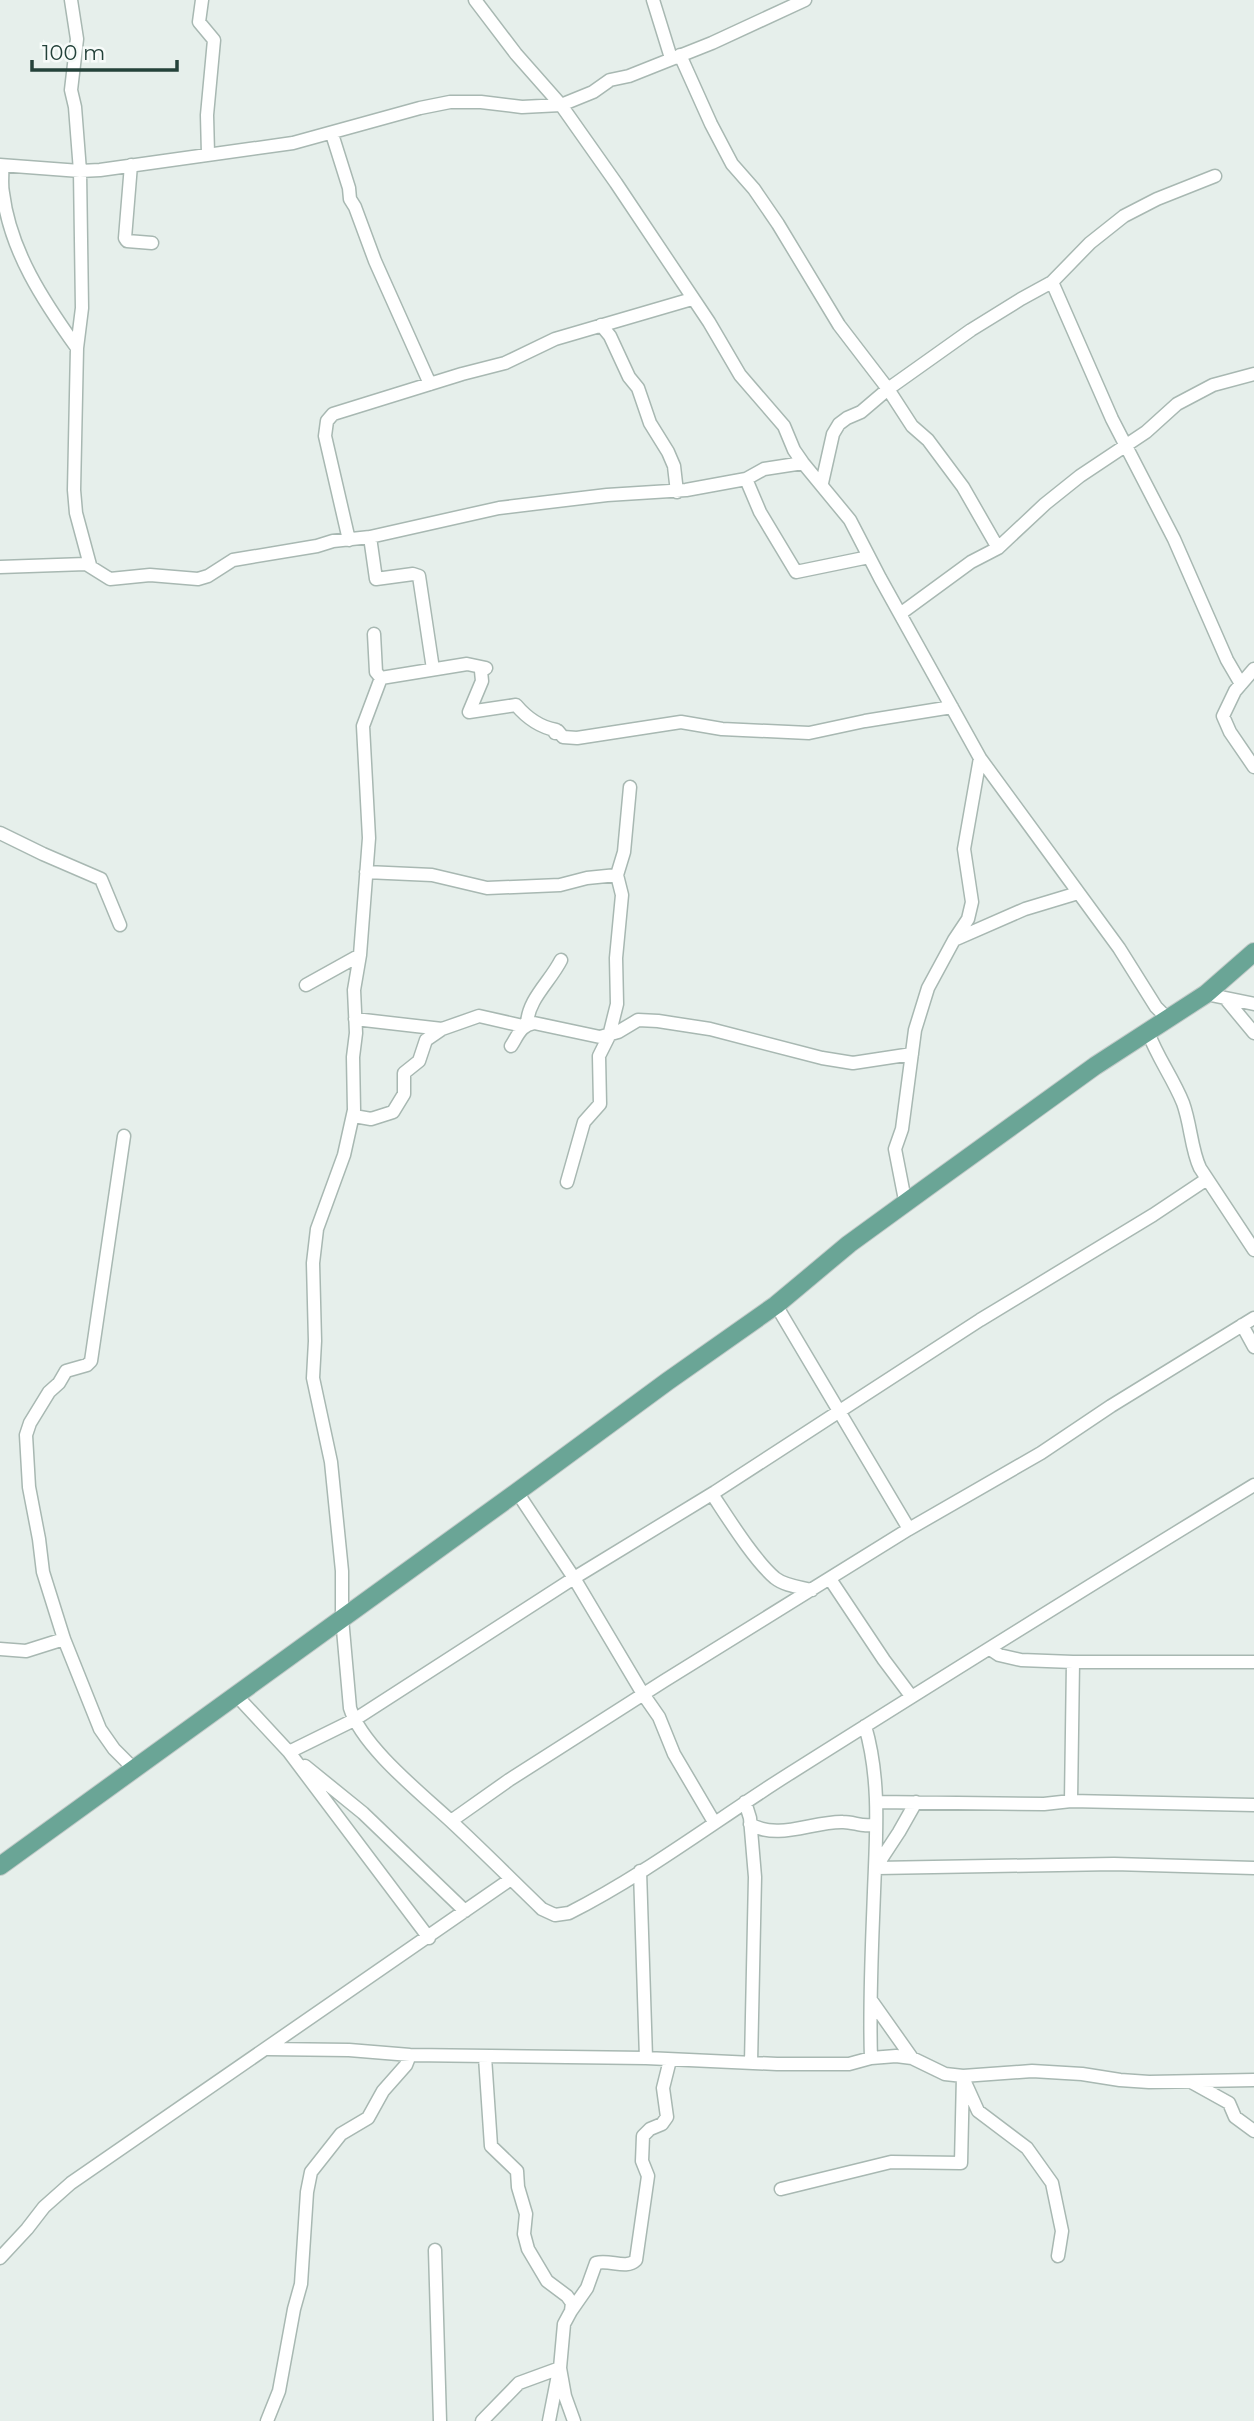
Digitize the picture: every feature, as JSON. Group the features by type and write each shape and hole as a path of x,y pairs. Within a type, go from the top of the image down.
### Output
{"main road":[{"path":"0,1866 776,1305 849,1244 1095,1066 1206,993 1254,952"}],"street":[{"path":"71,0 76,39 71,90 80,171 82,308 77,348 74,489 76,513 90,565 102,575 110,579 150,575 191,580 208,576 233,560 333,541 370,537 499,508 607,495 677,492 746,479 764,469 803,463"},
{"path":"202,0 199,22 214,40 207,115 208,154"},
{"path":"475,0 516,54 561,105 709,322 740,375 784,426 803,463 850,520 980,758 1119,948 1156,1007 1168,1019"},
{"path":"653,0 675,56 729,158 778,224 839,325 888,389 912,426 928,440 963,487 998,548"},
{"path":"77,348 43,298 20,256 5,203 1,166 80,171 293,143 450,102 481,102 522,107 561,105 593,92 611,80 629,76 712,43 805,0"},
{"path":"332,134 350,199 430,384"},
{"path":"131,165 125,238 127,241 152,243"},
{"path":"822,483 828,450 839,424 861,412 888,389 971,330 1052,282 1090,243 1124,216 1157,199 1215,176"},
{"path":"1052,282 1125,445 1174,539 1227,660 1241,684"},
{"path":"349,540 324,436 327,421 333,414 505,363 555,338 692,299"},
{"path":"601,325 610,336 629,377 638,388 650,423 668,452 674,466 677,492"},
{"path":"900,614 971,562 998,548 1045,504 1146,432 1177,404 1213,385 1254,374"},
{"path":"746,479 760,512 796,572 869,556"},
{"path":"370,537 376,579 413,574 419,576 433,670"},
{"path":"0,567 90,565"},
{"path":"374,634 376,671 380,678 363,726 369,822 360,955 354,990 354,1116 344,1155 317,1229 313,1263 313,1378 331,1462 342,1571 342,1618 350,1708 354,1720 387,1761 427,1801 548,1914 563,1914 640,1871 911,1696 1254,1485"},
{"path":"380,678 469,663 477,668 486,668 481,671 482,681 469,712 516,705 524,715 541,726 556,730 555,733 558,731 563,737 585,737 681,722 722,729 809,733 952,707"},
{"path":"1254,669 1229,701 1223,716 1230,732 1254,767"},
{"path":"908,1202 904,1195 895,1149 902,1129 915,1030 929,988 968,919 972,902 964,849 980,758"},
{"path":"567,1182 584,1122 600,1104 599,1056 609,1036 617,1004 616,958 622,895 617,875 624,852 630,787"},
{"path":"0,833 101,879 120,925"},
{"path":"366,872 432,875 486,888 560,885 587,878 617,875"},
{"path":"954,940 1026,909 1078,893"},
{"path":"306,985 360,955"},
{"path":"511,1046 525,1025 532,1003 555,973 561,960"},
{"path":"1206,993 1254,1004"},
{"path":"1225,998 1254,1033"},
{"path":"354,1116 371,1119 393,1112 404,1094 404,1073 419,1061 426,1040 442,1029 479,1016 525,1025 544,1025 593,1036 609,1036 641,1020 710,1029 838,1062 863,1063 912,1054"},
{"path":"355,1019 442,1029"},
{"path":"1148,1032 1154,1049 1182,1101 1191,1130 1194,1156 1254,1250"},
{"path":"124,1136 91,1361 87,1365 66,1371 59,1383 49,1392 27,1432 29,1487 43,1572 64,1639 100,1729 114,1749 133,1768"},
{"path":"290,1751 354,1720 1207,1179"},
{"path":"776,1305 909,1529"},
{"path":"451,1821 509,1780 643,1695 909,1529 1041,1453 1111,1406 1248,1322 1254,1347"},
{"path":"517,1492 574,1578 643,1695 654,1708 674,1754 714,1822"},
{"path":"712,1494 735,1529 776,1578 786,1584 812,1590"},
{"path":"830,1579 911,1696"},
{"path":"0,1649 26,1651 64,1639"},
{"path":"990,1649 999,1655 1021,1660 1254,1662"},
{"path":"1071,1801 1073,1662"},
{"path":"236,1695 320,1780 363,1813 466,1912"},
{"path":"865,1726 874,1759 876,1802 877,1866 870,2000 871,2058"},
{"path":"290,1751 429,1938"},
{"path":"876,1802 1044,1804 1071,1801 1254,1805"},
{"path":"745,1802 755,1877 751,2063"},
{"path":"877,1866 916,1802"},
{"path":"750,1824 764,1830 796,1830 842,1822 866,1826 876,1824"},
{"path":"877,1866 1114,1864 1254,1868"},
{"path":"640,1871 646,2058"},
{"path":"0,2258 27,2230 44,2207 71,2183 511,1880"},
{"path":"870,2000 912,2058"},
{"path":"268,2049 751,2063 849,2064 871,2058 912,2058 945,2074 963,2076 1031,2071 1083,2074 1120,2080 1254,2080"},
{"path":"267,2421 279,2391 301,2284 307,2192 311,2172 341,2134 368,2118 383,2091 406,2066 410,2055"},
{"path":"485,2057 491,2146 517,2171 518,2187 526,2214 524,2234 528,2249 547,2281 571,2301 571,2311"},
{"path":"549,2421 560,2368 564,2324 587,2288 596,2263 607,2261 627,2265 636,2259 648,2176 642,2161 643,2137 650,2129 662,2124 667,2117 663,2088 670,2060"},
{"path":"781,2189 891,2162 961,2163 963,2076"},
{"path":"963,2076 978,2111 1027,2148 1052,2183 1062,2231 1058,2256"},
{"path":"1189,2082 1229,2103 1235,2117 1254,2131"},
{"path":"435,2250 440,2421"},
{"path":"482,2421 519,2383 560,2368"},
{"path":"560,2368 565,2396 574,2421"}]}
